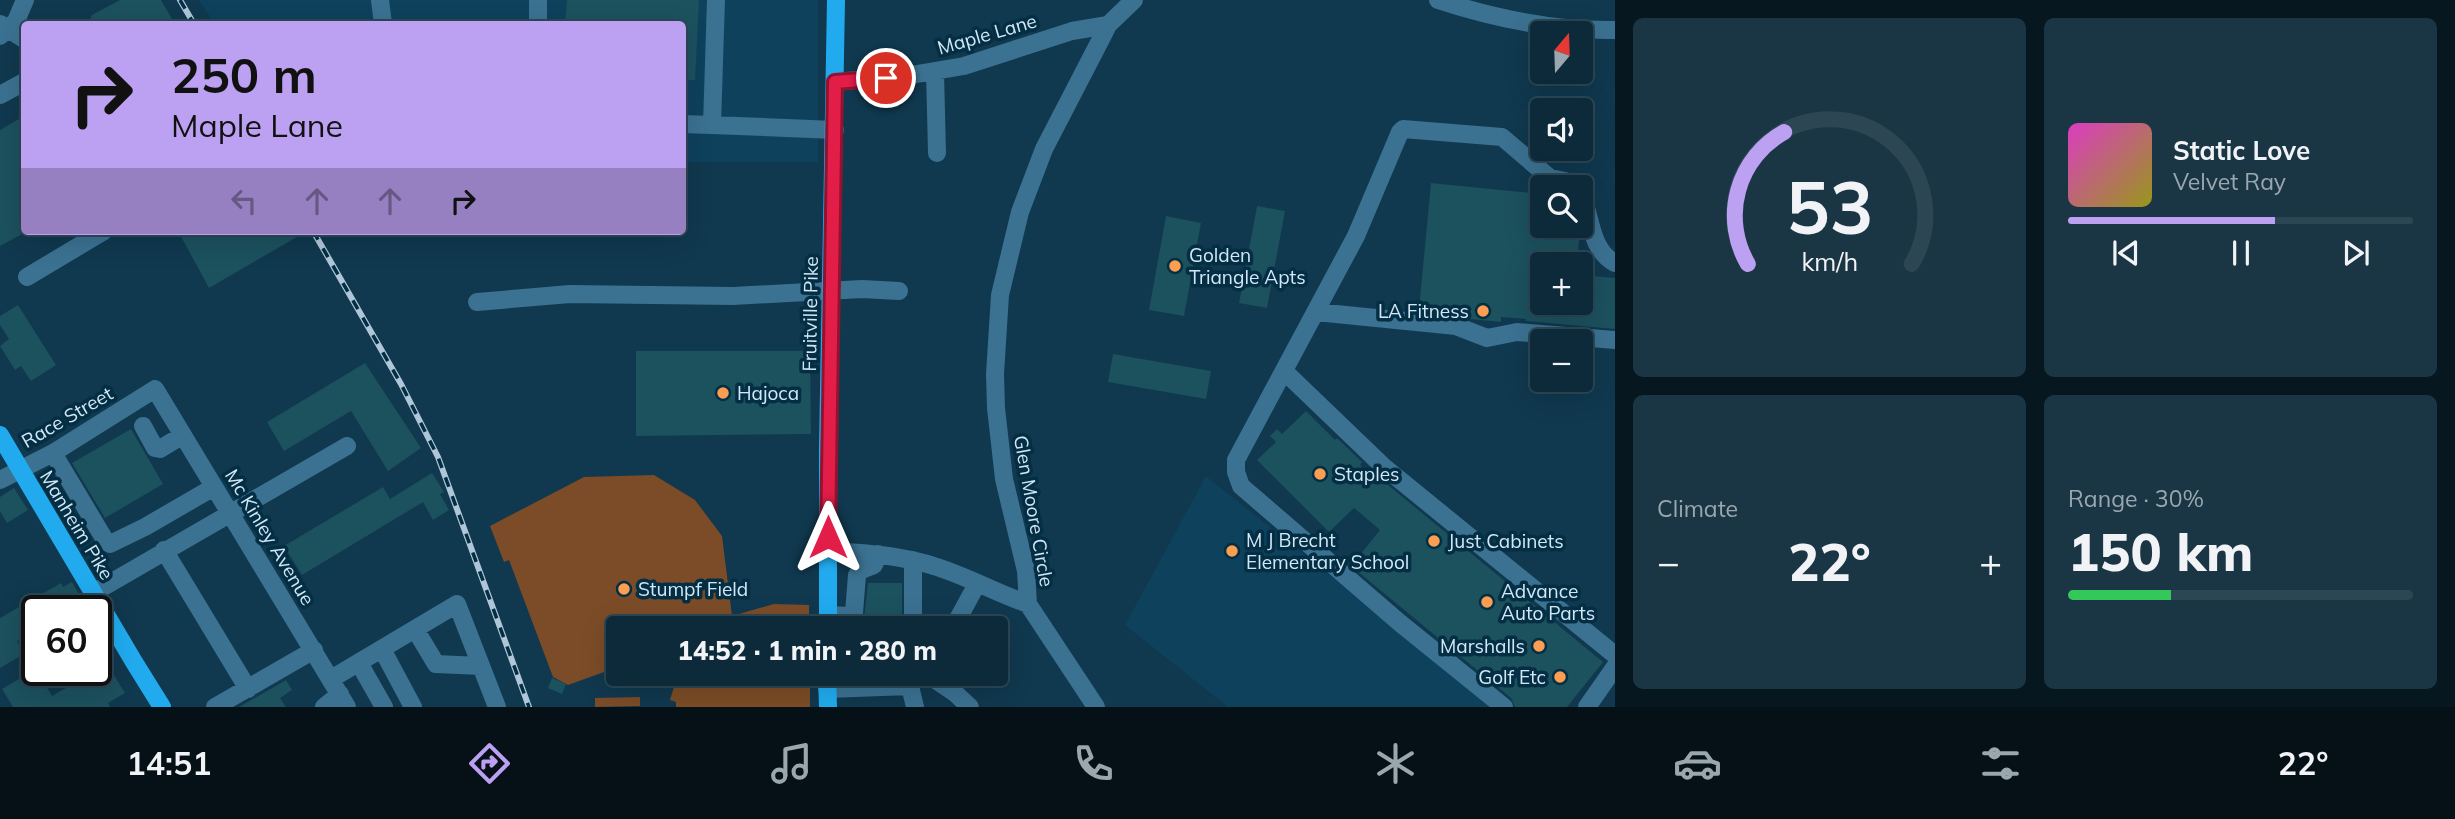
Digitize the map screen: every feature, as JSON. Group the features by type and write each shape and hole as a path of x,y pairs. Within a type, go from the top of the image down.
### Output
{"main road":[{"name":"Fruitville Pike","path":"828,616 836,0"},
{"name":"Manheim Pike","path":"0,435 162,707"}],"street":[{"path":"8,32 25,0"},
{"path":"380,0 383,21"},
{"path":"538,0 538,21"},
{"path":"712,125 716,0"},
{"name":"Glen Moore Circle","path":"1096,707 1028,604 1026,571 1004,479 998,427 996,363 1000,295 1015,230 1032,179 1048,141 1108,26 1135,0"},
{"path":"1438,0 1506,19 1541,25 1615,30"},
{"name":"Maple Lane","path":"835,82 935,71 997,56 1072,31 1108,26"},
{"path":"935,71 937,153"},
{"path":"0,95 21,84"},
{"path":"686,124 835,130"},
{"path":"1504,707 1241,486 1236,460 1356,236 1403,129 1502,137 1548,175"},
{"path":"1593,233 1606,258 1615,263"},
{"path":"27,277 97,235"},
{"path":"477,302 570,295 733,296 862,289 899,291"},
{"path":"1316,312 1456,326 1486,338 1517,331 1615,340"},
{"path":"1284,371 1384,467 1615,655"},
{"name":"Mc Kinley Avenue","path":"155,389 339,694"},
{"name":"Race Street","path":"0,480 52,453 155,389"},
{"path":"144,426 155,448 160,449 183,435"},
{"path":"93,593 347,446"},
{"path":"52,453 110,544 145,527 214,486"},
{"path":"164,550 248,689"},
{"path":"828,551 878,554 913,560 1028,604"},
{"path":"849,616 854,613 858,572 874,565 878,554"},
{"path":"913,560 913,616"},
{"path":"960,616 977,584"},
{"path":"324,707 339,694 359,663 457,604 497,707"},
{"path":"415,629 436,664 481,666"},
{"path":"382,649 413,707"},
{"path":"215,707 314,650"},
{"path":"359,663 384,707"},
{"path":"1587,707 1615,667"},
{"path":"828,690 862,686"},
{"path":"913,686 915,707"},
{"path":"945,686 970,707"}],"shaded area":[{"path":"199,0 818,0 818,162 686,162 686,21 213,21"},
{"name":"Stumpf Field","path":"654,475 695,500 722,536 732,616 606,616 606,671 568,685 553,677 509,560 504,562 490,526 584,477"},
{"name":"M J Brecht Elementary School","path":"1206,476 1495,707 1228,707 1125,625"},
{"name":"Stumpf Field","path":"774,604 809,605 809,616 732,616"},
{"path":"674,686 810,686 810,707 676,707 676,702 670,700"},
{"path":"640,697 640,706 595,707 595,698"}],"building":[{"path":"120,0 161,0 173,21 89,21 92,15"},
{"path":"567,0 699,0 695,80 686,80 686,21 565,21"},
{"path":"21,118 21,235 0,246 0,130"},
{"path":"1431,183 1530,193 1530,238 1579,238 1578,252 1530,252 1530,315 1593,315 1593,276 1615,278 1615,329 1501,317 1501,322 1469,319 1466,318 1467,313 1419,309"},
{"name":"Golden Triangle Apts","path":"1257,206 1285,211 1267,308 1239,303"},
{"name":"Golden Triangle Apts","path":"1166,216 1201,223 1184,316 1149,310"},
{"path":"180,235 300,235 209,288"},
{"path":"18,305 56,365 31,381 21,366 15,370 0,346 9,339 0,325 0,316"},
{"name":"Hajoca","path":"636,351 810,351 811,434 636,436"},
{"path":"1113,354 1211,371 1206,399 1108,382"},
{"path":"365,363 421,448 388,471 351,411 284,451 267,422"},
{"path":"1306,411 1362,462 1360,465 1378,484 1382,480 1603,662 1567,707 1515,707 1511,698 1351,566 1380,530 1354,508 1329,532 1257,460 1276,442 1270,436 1277,429 1282,434"},
{"path":"131,429 163,484 105,518 72,463"},
{"path":"432,473 444,492 440,494 449,510 433,520 423,502 302,575 284,546 383,487 390,499"},
{"path":"14,488 28,510 7,523 0,511 0,497"},
{"path":"72,582 80,595 40,595 61,583 63,587"},
{"path":"868,583 902,583 902,616 864,616"},
{"path":"21,606 21,639 17,641 21,656 0,668 0,618"},
{"path":"112,672 125,693 108,703 110,707 13,707 2,689 21,678 21,686 46,686 52,696 69,686 112,686"},
{"path":"552,678 566,684 562,694 548,688"},
{"path":"286,680 292,690 280,698 286,707 239,707"}],"railway":[{"path":"180,0 192,21"},
{"path":"315,235 401,384 438,457 529,707"}],"place":[{"name":"Golden Triangle Apts","path":"1175,266"},
{"name":"LA Fitness","path":"1483,311"},
{"name":"Hajoca","path":"723,393"},
{"name":"Staples","path":"1320,474"},
{"name":"Just Cabinets","path":"1434,541"},
{"name":"M J Brecht Elementary School","path":"1232,551"},
{"name":"Stumpf Field","path":"624,589"},
{"name":"Advance Auto Parts","path":"1487,602"},
{"name":"Marshalls","path":"1539,646"},
{"name":"Golf Etc","path":"1560,677"}],"route":[{"path":"828,537 835,82 886,78"}]}
